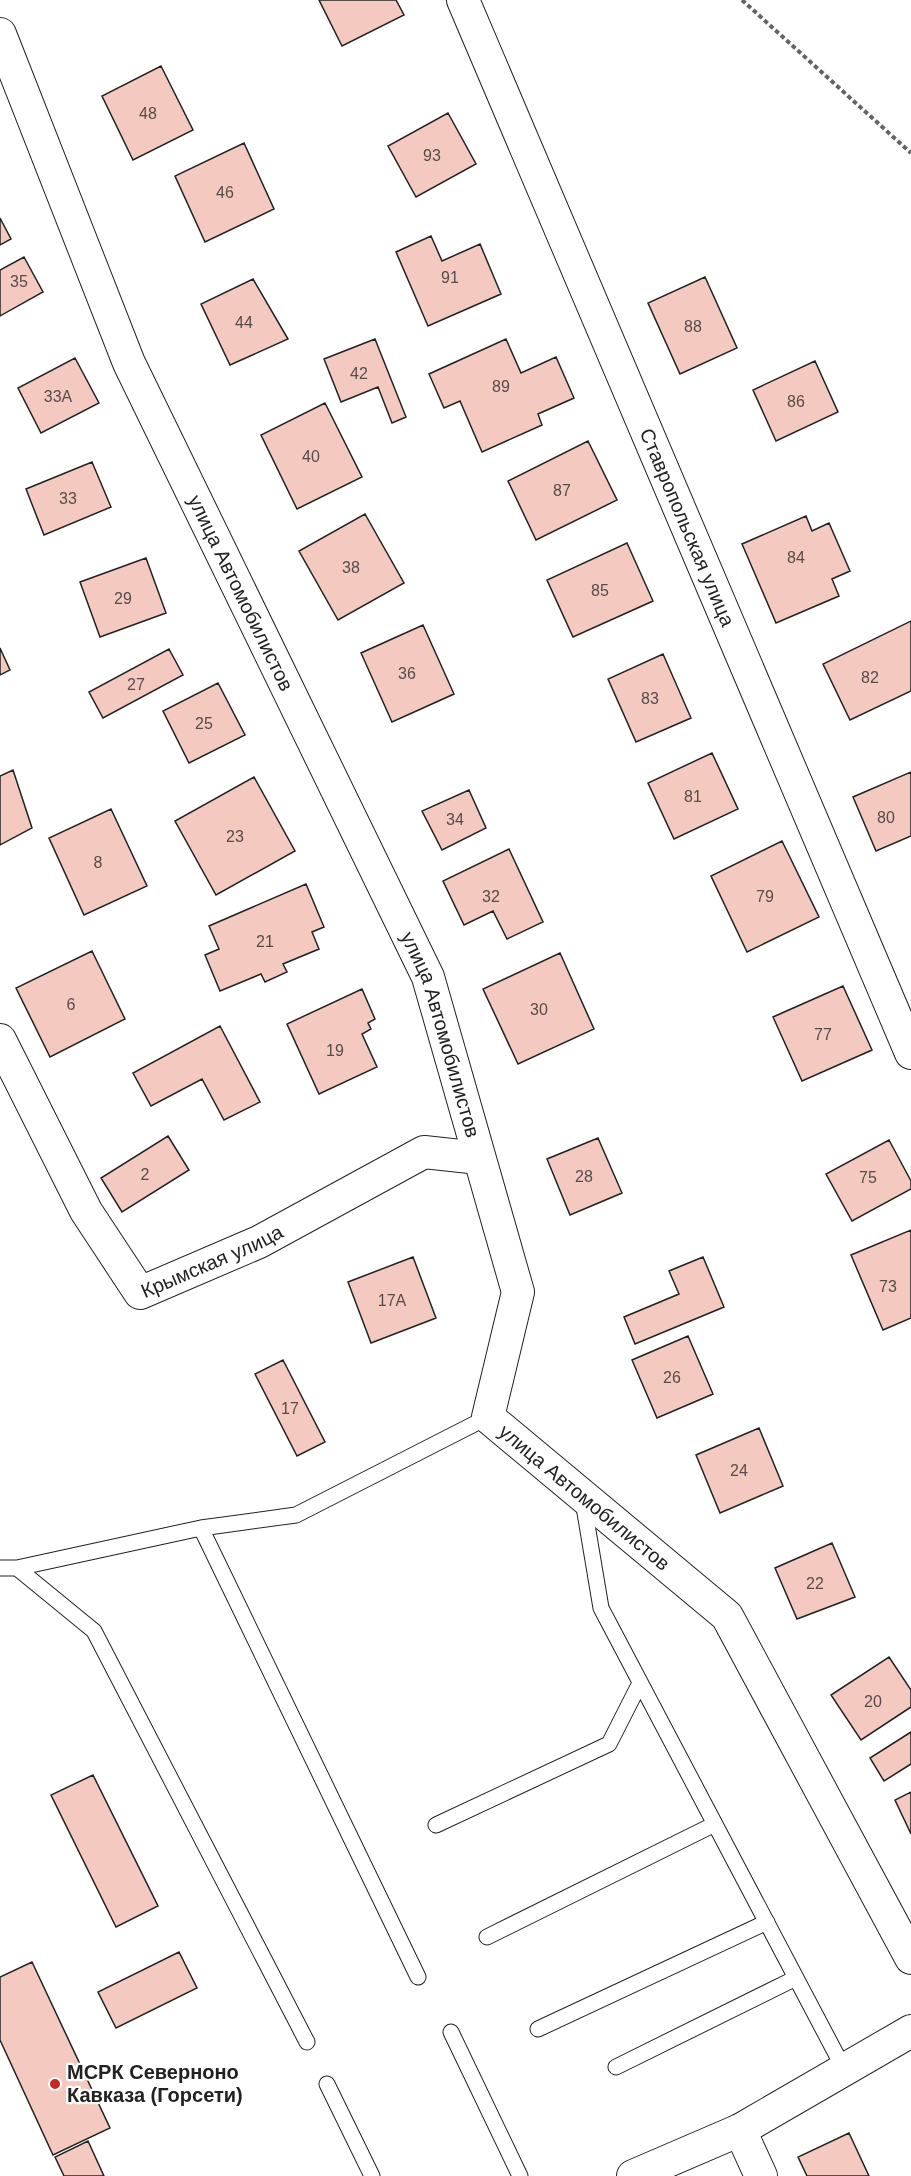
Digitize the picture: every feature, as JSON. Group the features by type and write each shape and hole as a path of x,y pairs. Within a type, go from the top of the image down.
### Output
{"street":[{"name":"Ставропольская улица","path":"463,0 911,1053"},
{"name":"улица Автомобилистов","path":"0,34 129,363 428,977 518,1292 488,1417 727,1616 911,1958"},
{"name":"Крымская улица","path":"0,1040 86,1211 140,1293 259,1242 424,1152 479,1158"},
{"path":"633,2176 740,2130 911,2031"},
{"path":"740,2130 761,2176"}],"lane":[{"path":"0,1568 17,1568 201,1528 296,1515 488,1417"},
{"path":"581,1495 601,1608 844,2069"},
{"path":"201,1528 418,1977"},
{"path":"17,1568 94,1631 307,2042"},
{"path":"436,1825 609,1744 640,1683"},
{"path":"488,1937 715,1824"},
{"path":"538,2029 767,1922"},
{"path":"616,2067 796,1978"},
{"path":"451,2032 520,2176"},
{"path":"327,2084 372,2176"}],"path":[{"path":"742,0 911,153"}],"building":[{"path":"319,0 396,0 404,15 342,46"},
{"path":"161,66 193,130 133,160 102,96"},
{"path":"448,113 476,164 416,197 388,146"},
{"path":"244,143 274,209 205,242 175,176"},
{"path":"0,218 11,239 0,245"},
{"path":"431,236 442,261 480,244 501,294 428,326 396,252"},
{"path":"24,257 43,292 0,316 0,270"},
{"path":"705,277 737,348 680,374 648,303"},
{"path":"253,279 288,339 230,365 201,304"},
{"path":"375,339 406,417 392,423 378,387 341,402 324,359"},
{"path":"506,339 521,373 556,357 574,398 538,414 542,425 482,452 460,401 444,408 429,374"},
{"path":"75,358 99,403 41,433 18,388"},
{"path":"815,361 838,412 776,441 753,390"},
{"path":"325,403 362,477 297,509 261,435"},
{"path":"588,441 617,500 536,540 508,481"},
{"path":"92,462 111,507 44,535 26,489"},
{"path":"365,514 404,583 338,620 299,551"},
{"path":"806,516 812,531 829,523 850,571 832,579 839,596 776,623 742,544"},
{"path":"627,543 653,601 573,637 547,580"},
{"path":"146,558 166,613 100,637 80,582"},
{"path":"911,621 911,691 850,720 823,664"},
{"path":"423,625 454,694 392,722 361,653"},
{"path":"0,648 10,670 0,675"},
{"path":"169,649 183,675 103,718 89,692"},
{"path":"663,654 691,718 636,742 608,679"},
{"path":"218,683 245,735 189,763 163,711"},
{"path":"712,753 738,809 674,839 648,783"},
{"path":"13,770 32,828 0,845 0,776"},
{"path":"911,772 911,836 876,851 853,797"},
{"path":"254,777 295,851 216,895 175,821"},
{"path":"469,790 486,828 442,850 422,811"},
{"path":"111,809 147,886 84,915 49,838"},
{"path":"782,841 819,917 747,952 711,876"},
{"path":"509,849 543,922 507,939 493,911 464,925 443,881"},
{"path":"306,884 324,927 312,932 319,949 283,964 287,972 265,982 261,974 220,991 205,955 219,949 209,926"},
{"path":"92,951 125,1019 50,1057 16,988"},
{"path":"560,953 594,1029 518,1064 483,989"},
{"path":"843,986 872,1050 802,1081 773,1017"},
{"path":"362,989 375,1019 368,1023 371,1029 362,1034 377,1067 319,1094 287,1024"},
{"path":"220,1026 260,1102 224,1120 202,1079 151,1106 133,1073"},
{"path":"168,1136 189,1170 122,1212 101,1178"},
{"path":"598,1138 622,1193 570,1215 547,1159"},
{"path":"889,1140 911,1181 911,1189 852,1221 826,1174"},
{"path":"911,1230 911,1318 883,1330 851,1255"},
{"path":"413,1257 436,1318 371,1343 348,1282"},
{"path":"703,1257 724,1307 635,1344 624,1317 679,1294 669,1271"},
{"path":"688,1336 713,1394 657,1418 632,1360"},
{"path":"283,1360 325,1442 297,1456 255,1374"},
{"path":"759,1428 783,1486 720,1513 696,1455"},
{"path":"832,1543 855,1597 797,1619 775,1568"},
{"path":"889,1657 911,1690 911,1707 861,1740 831,1695"},
{"path":"911,1732 911,1764 884,1781 870,1758"},
{"path":"93,1775 158,1906 116,1927 51,1795"},
{"path":"911,1792 911,1834 895,1800"},
{"path":"179,1952 197,1988 116,2028 98,1992"},
{"name":"МСРК Северноно Кавказа (Горсети)","path":"32,1962 110,2128 53,2155 0,2040 0,1977"},
{"path":"849,2133 869,2176 807,2176 798,2157"},
{"path":"88,2141 104,2176 64,2176 55,2157"}],"place":[{"name":"МСРК Северноно Кавказа (Горсети)","path":"55,2084"}]}
